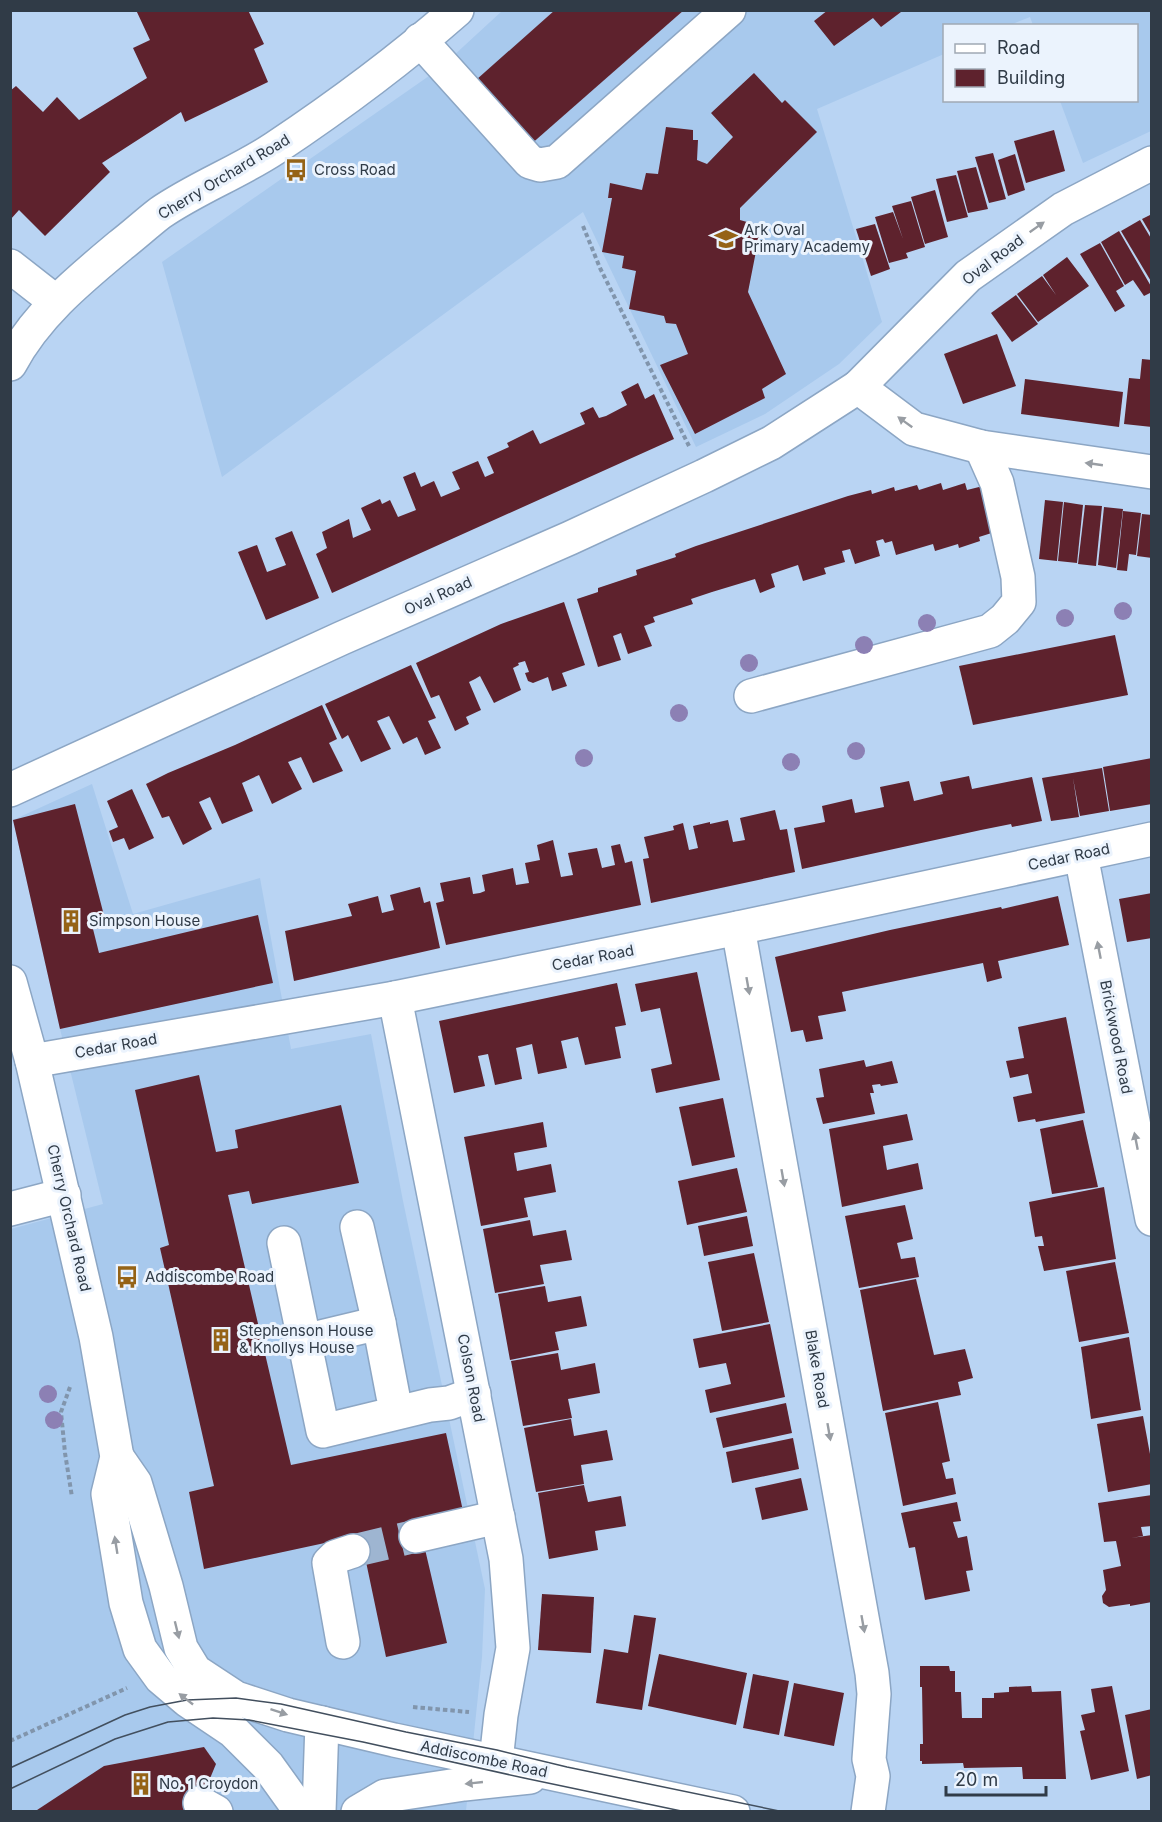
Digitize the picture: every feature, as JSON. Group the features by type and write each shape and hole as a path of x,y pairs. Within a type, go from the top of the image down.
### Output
{"street":[{"path":"437,22 530,162 540,165 557,162 729,10"},
{"name":"Cherry Orchard Road","path":"10,364 25,340 56,302 105,258 161,213 273,150 332,110 437,22"},
{"name":"Oval Road","path":"10,790 342,638 570,538 771,443 858,387 968,276 1063,209 1152,163"},
{"path":"10,266 56,302"},
{"path":"858,387 914,429 981,447 1152,472"},
{"path":"751,696 990,631 1005,620 1019,602 1018,577 997,483 981,447"},
{"name":"Cedar Road","path":"32,1061 395,998 738,928 1152,839"},
{"name":"Brickwood Road","path":"1081,855 1152,1219"},
{"name":"Blake Road","path":"738,928 872,1673 874,1694 869,1759 873,1776 868,1812"},
{"name":"Cherry Orchard Road","path":"10,982 32,1061 96,1337 117,1457 108,1494 126,1603 140,1649 161,1678 187,1700 225,1708"},
{"name":"Colson Road","path":"395,998 506,1559 513,1648 501,1715 496,1761"},
{"path":"10,1209 64,1195"},
{"path":"357,1227 393,1396"},
{"path":"284,1243 323,1431 430,1405 449,1403 474,1394"},
{"path":"304,1341 379,1323"},
{"name":"Cherry Orchard Road","path":"117,1457 135,1483 166,1586 181,1648 195,1671 225,1708"},
{"path":"416,1536 498,1517"},
{"path":"343,1642 329,1563 335,1557 353,1551"},
{"path":"225,1708 232,1731 268,1766 302,1812"},
{"name":"Addiscombe Road","path":"225,1708 288,1715 733,1812"},
{"path":"319,1812 322,1724"},
{"path":"358,1812 385,1796 553,1774"}],"path":[{"path":"583,226 600,268 704,476"},
{"path":"10,1741 117,1692"},
{"path":"403,1706 501,1715"}],"shaded area":[{"name":"Ark Oval Primary Academy","path":"502,11 1151,11 1151,131 1083,163 1060,102 1138,102 1138,24 1033,24 1030,17 1012,24 943,24 943,54 817,109 882,322 839,364 765,414 696,447 583,212 222,477 162,262 439,69"},
{"path":"92,784 133,914 260,878 291,1049 371,1034 403,1201 485,1589 482,1657 466,1811 11,1812 11,1229 103,1204 60,1029 13,820"}],"building":[{"path":"136,10 248,10 264,44 254,49 268,82 185,122 181,112 102,163 110,172 45,236 19,210 10,220 10,91 16,86 43,112 57,97 79,120 147,78 133,48 150,40"},
{"path":"555,10 684,10 529,146 476,80"},
{"path":"828,10 900,10 901,12 881,27 873,18 834,46 814,21"},
{"path":"754,73 782,103 785,100 817,132 740,208 740,220 761,226 748,292 786,374 762,389 765,398 695,434 660,365 688,354 676,324 666,323 664,316 629,309 636,271 622,268 624,256 602,252 612,198 608,198 610,183 642,190 646,173 658,174 666,127 693,130 693,140 698,140 697,160 707,164 733,137 711,113"},
{"path":"1054,130 1065,171 1026,183 1014,141"},
{"path":"993,153 1006,199 989,203 975,157"},
{"path":"1015,154 1025,190 1008,196 998,160"},
{"path":"976,167 988,209 968,213 957,171"},
{"path":"956,175 968,217 947,222 936,179"},
{"path":"935,190 948,237 925,244 911,197"},
{"path":"911,201 925,247 906,253 908,258 889,263 875,217 893,212 903,239 892,206"},
{"path":"1152,214 1152,236 1142,219"},
{"path":"1140,220 1152,240 1152,283 1121,231"},
{"path":"875,224 890,269 871,276 856,229"},
{"path":"1119,231 1152,288 1152,292 1144,296 1133,280 1125,285 1101,242"},
{"path":"1100,243 1124,286 1116,291 1125,306 1115,312 1080,254"},
{"path":"1067,257 1089,286 1038,322 1017,294 1042,276 1056,295 1043,275"},
{"path":"1016,295 1038,324 1012,342 991,313"},
{"path":"997,334 1016,386 963,404 944,354"},
{"path":"1142,359 1152,360 1152,427 1124,424 1129,378 1140,379"},
{"path":"1025,379 1123,392 1119,427 1021,414"},
{"path":"638,383 645,399 654,394 674,439 332,593 316,554 327,548 322,532 349,519 353,538 371,530 361,508 380,499 382,504 390,500 398,517 416,510 403,477 415,472 421,487 434,481 441,497 460,489 452,472 478,461 485,477 494,473 487,457 509,447 507,443 533,430 540,444 585,424 580,413 593,407 599,418 606,416 627,405 621,392"},
{"path":"941,483 943,490 965,483 967,490 987,485 1001,530 979,537 980,541 959,548 958,544 935,551 933,544 896,555 892,541 885,543 883,539 876,541 880,556 855,564 850,549 842,551 845,562 824,568 826,574 803,581 798,565 771,574 775,587 760,593 755,579 691,599 693,604 653,617 655,622 644,626 652,646 628,654 621,633 613,636 621,660 598,667 577,599 598,592 598,588 637,575 636,570 676,557 675,554 696,546 848,496 871,490 872,494 894,487 895,491 917,485 919,490"},
{"path":"1045,500 1063,502 1057,561 1039,559"},
{"path":"1064,502 1083,505 1077,563 1058,561"},
{"path":"1085,505 1102,506 1096,566 1078,564"},
{"path":"1104,507 1123,509 1116,568 1098,565"},
{"path":"1123,511 1141,513 1136,555 1129,554 1127,571 1117,570"},
{"path":"1142,514 1152,515 1152,558 1137,556"},
{"path":"292,531 319,598 266,620 238,552 257,545 267,572 286,565 275,538"},
{"path":"564,602 585,665 562,673 567,686 552,691 548,677 533,683 528,681 525,673 529,672 525,661 518,663 519,665 513,668 521,690 494,703 480,676 469,682 481,710 466,717 469,724 455,731 439,695 431,698 416,663 501,624"},
{"path":"1115,635 1128,695 973,725 959,666"},
{"path":"411,665 436,718 428,721 441,748 425,755 417,737 403,744 389,716 377,721 391,749 361,762 348,735 342,739 325,704"},
{"path":"322,705 337,739 329,743 343,771 313,783 301,757 288,762 302,789 272,804 259,775 242,783 253,811 222,824 210,797 199,802 212,829 183,845 169,816 162,818 146,784"},
{"path":"1152,758 1152,804 1110,811 1103,767"},
{"path":"1102,768 1109,811 1080,816 1073,778 1079,817 1051,821 1042,778"},
{"path":"969,776 972,789 1032,777 1042,821 981,830 802,869 794,828 825,822 822,806 852,799 855,813 884,807 880,787 909,781 914,801 943,794 940,782"},
{"path":"132,789 154,838 129,850 124,838 113,842 109,831 118,827 107,801"},
{"name":"Simpson House","path":"75,804 107,927 93,929 99,953 258,915 273,983 60,1029 13,820"},
{"path":"775,810 780,830 787,829 795,872 651,903 643,859 649,858 644,837 674,830 673,826 683,823 689,850 698,848 693,826 728,820 733,842 745,840 740,818"},
{"path":"553,840 561,877 573,875 568,853 597,848 602,868 615,865 611,846 620,844 625,863 632,861 641,905 446,945 436,903 444,901 440,883 470,877 473,894 480,893 485,891 482,875 513,868 516,885 529,883 525,863 540,860 537,845"},
{"path":"420,887 424,903 430,901 440,948 294,981 285,931 352,916 348,904 378,896 382,913 394,910 390,895"},
{"path":"1152,893 1152,938 1127,942 1119,899"},
{"path":"1058,896 1069,945 998,961 1002,978 987,982 983,963 842,992 846,1011 818,1016 823,1039 806,1042 803,1030 791,1032 775,957 890,930"},
{"path":"697,972 720,1080 656,1093 651,1069 672,1064 660,1008 641,1012 635,984"},
{"path":"617,983 626,1025 615,1027 621,1058 585,1065 578,1037 561,1041 567,1068 538,1074 532,1044 516,1048 522,1079 495,1085 488,1054 478,1056 485,1086 454,1093 439,1021"},
{"path":"1066,1017 1085,1113 1036,1122 1035,1119 1018,1122 1013,1097 1032,1093 1028,1074 1010,1078 1006,1061 1024,1058 1018,1027"},
{"path":"864,1060 866,1067 892,1061 898,1083 872,1085 874,1093 870,1093 875,1114 823,1124 816,1098 824,1097 819,1069"},
{"name":"Stephenson House & Knollys House","path":"199,1075 216,1152 238,1148 235,1130 341,1105 359,1183 252,1204 249,1191 228,1195 291,1465 446,1433 463,1511 424,1545 447,1643 386,1657 365,1557 334,1541 204,1569 189,1492 214,1486 160,1248 169,1245 135,1090"},
{"path":"723,1098 735,1157 692,1166 679,1107"},
{"path":"907,1114 913,1140 883,1146 887,1170 918,1163 923,1189 842,1207 829,1129"},
{"path":"1083,1120 1098,1187 1052,1194 1040,1129"},
{"path":"543,1122 547,1147 514,1153 517,1171 551,1164 556,1192 524,1198 528,1217 481,1226 464,1137"},
{"path":"737,1168 747,1212 687,1225 678,1181"},
{"path":"1104,1187 1116,1259 1044,1271 1038,1246 1044,1246 1042,1236 1035,1237 1029,1202"},
{"path":"905,1205 913,1239 897,1243 901,1259 915,1257 919,1277 859,1288 845,1216"},
{"path":"747,1216 753,1246 704,1256 698,1226"},
{"path":"530,1220 533,1236 566,1230 572,1260 540,1265 544,1284 495,1293 483,1229"},
{"path":"754,1253 769,1322 722,1331 708,1262"},
{"path":"1115,1262 1129,1333 1079,1342 1066,1271"},
{"path":"916,1279 934,1355 965,1349 973,1378 958,1382 961,1395 883,1411 860,1290"},
{"path":"545,1286 548,1302 581,1296 587,1326 555,1332 559,1350 510,1360 498,1294"},
{"path":"770,1324 785,1397 710,1413 705,1390 731,1384 726,1363 699,1368 693,1339"},
{"path":"1129,1337 1141,1410 1091,1419 1081,1347"},
{"path":"558,1353 561,1370 595,1363 600,1393 568,1399 572,1418 523,1426 511,1361"},
{"path":"938,1402 950,1461 942,1463 946,1479 953,1478 956,1494 903,1506 885,1413"},
{"path":"786,1403 792,1433 723,1448 716,1418"},
{"path":"1143,1416 1152,1465 1152,1484 1108,1492 1097,1424"},
{"path":"571,1419 574,1436 607,1430 613,1460 581,1465 584,1484 536,1492 524,1428"},
{"path":"793,1438 799,1469 732,1483 726,1452"},
{"path":"801,1478 808,1510 762,1520 755,1488"},
{"path":"584,1485 588,1502 621,1496 626,1526 595,1531 598,1550 549,1559 538,1493"},
{"path":"1152,1495 1152,1526 1141,1527 1143,1536 1131,1538 1152,1535 1152,1602 1109,1607 1103,1603 1102,1596 1106,1590 1103,1570 1121,1566 1116,1541 1104,1542 1098,1503"},
{"path":"957,1502 961,1521 953,1522 958,1538 967,1536 973,1570 966,1571 970,1591 925,1600 915,1547 909,1548 901,1513"},
{"path":"542,1594 594,1597 591,1653 538,1650"},
{"path":"634,1615 656,1618 642,1710 596,1703 604,1649 628,1653"},
{"path":"659,1654 747,1673 736,1725 648,1706"},
{"path":"920,1666 949,1666 950,1671 955,1671 955,1692 961,1692 962,1718 982,1718 982,1698 994,1698 994,1693 1009,1692 1009,1687 1031,1686 1032,1692 1061,1691 1066,1779 1023,1779 1022,1767 964,1768 963,1763 922,1764 920,1761 920,1744 923,1744"},
{"path":"753,1674 789,1681 779,1735 743,1728"},
{"path":"794,1683 844,1693 834,1746 784,1736"},
{"path":"1112,1686 1129,1771 1091,1780 1080,1731 1085,1730 1081,1715 1095,1712 1091,1689"},
{"path":"1152,1709 1152,1775 1137,1779 1125,1715"},
{"name":"No. 1 Croydon","path":"204,1747 216,1764 196,1812 34,1812 104,1766"}],"tunnel":[{"path":"353,1551 416,1536"}],"tram line":[{"path":"10,1768 125,1715 150,1707 187,1700 236,1698 281,1704 784,1812"},
{"path":"10,1789 115,1739 168,1722 213,1718 249,1720 363,1742 686,1812"}],"place":[{"name":"Cross Road","path":"296,170"},
{"name":"Ark Oval Primary Academy","path":"726,239"},
{"name":"Simpson House","path":"71,921"},
{"name":"Addiscombe Road","path":"127,1277"},
{"name":"Stephenson House & Knollys House","path":"221,1340"},
{"name":"No. 1 Croydon","path":"141,1784"}]}
